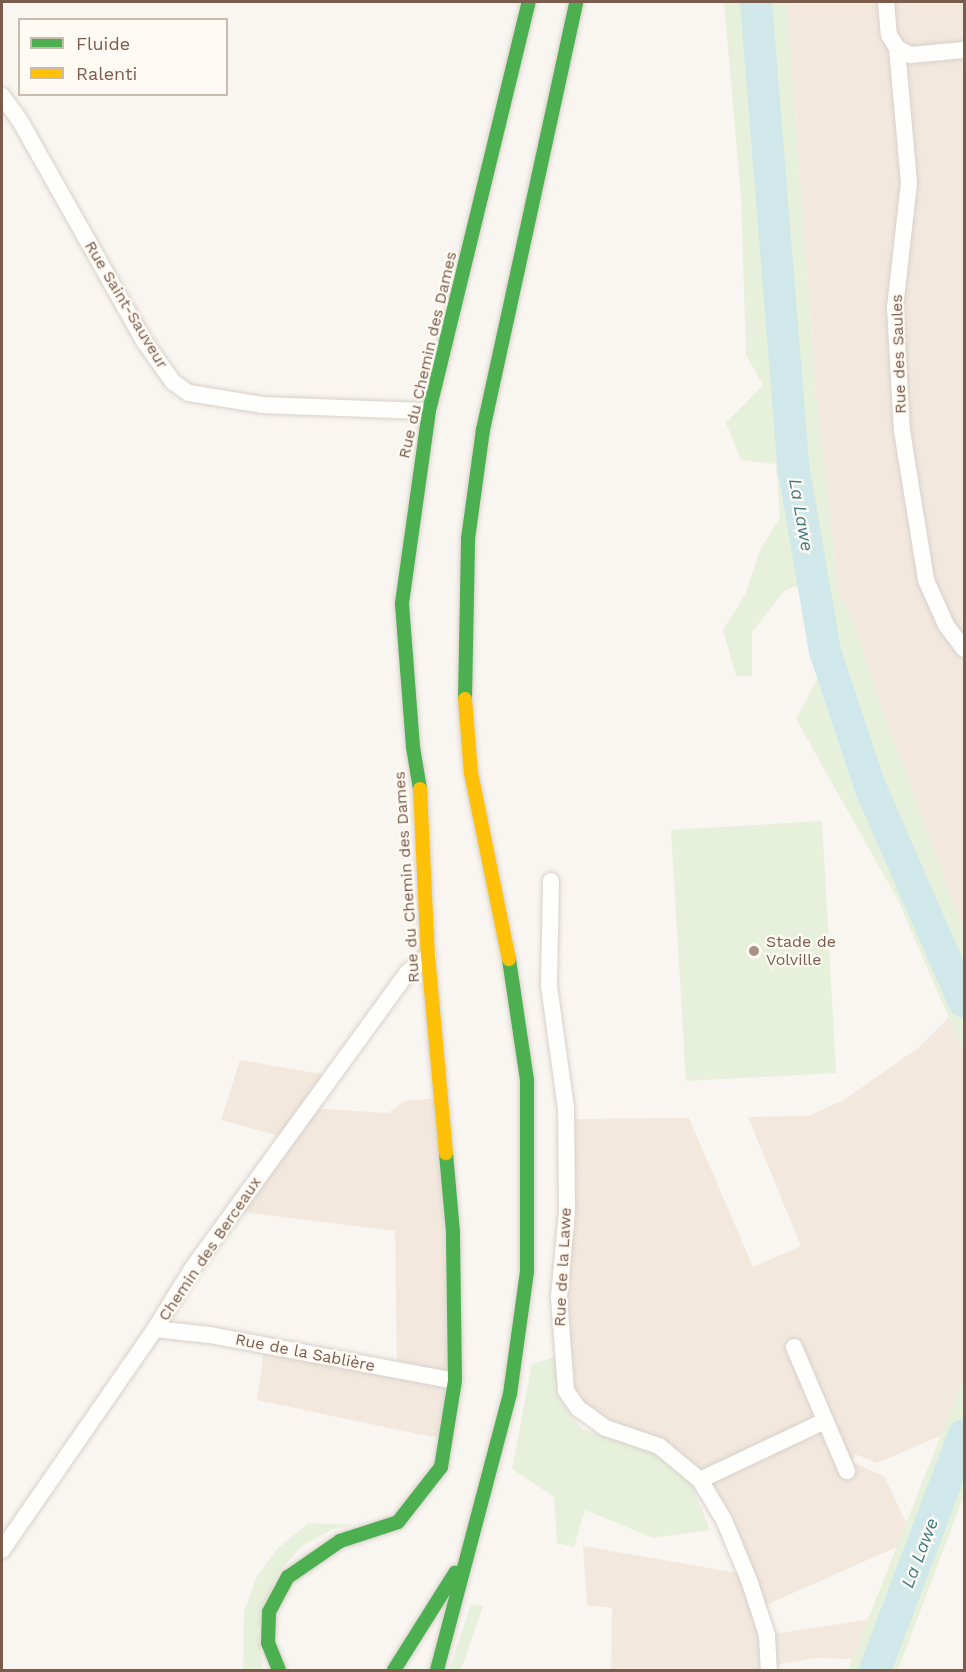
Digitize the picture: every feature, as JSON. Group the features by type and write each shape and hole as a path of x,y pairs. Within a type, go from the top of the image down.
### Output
{"main road":[{"name":"Rue du Chemin des Dames","path":"279,1671 268,1643 270,1612 288,1577 340,1541 398,1522 415,1504 445,1456 455,1381 453,1232 428,956 421,793 413,747 402,603 411,516 429,411 529,2"},
{"path":"436,1671 510,1394 526,1271 527,1080 520,1014 470,762 463,675 468,539 483,430 576,2"},
{"path":"394,1671 468,1551"}],"street":[{"name":"Rue des Saules","path":"886,2 889,35 897,48 909,183 895,307 902,430 926,580 946,624 964,649"},
{"path":"897,48 911,55 964,50"},
{"name":"Rue Saint-Sauveur","path":"2,96 19,119 144,341 173,382 189,393 262,405 429,411"},
{"name":"Rue de la Lawe","path":"550,882 549,986 566,1108 567,1212 559,1297 566,1391 578,1408 606,1428 659,1446 700,1480 724,1520 749,1580 766,1635 769,1671"},
{"name":"Chemin des Berceaux","path":"2,1550 155,1329 192,1269 408,972 428,956"},
{"name":"Rue de la Sablière","path":"155,1329 243,1341 455,1381"},
{"path":"794,1347 847,1471"},
{"path":"700,1480 709,1473 825,1421"}],"shaded area":[{"path":"787,2 964,2 964,931 878,697 854,620 839,595 816,392"},
{"path":"949,1017 964,1053 964,1377 942,1435 877,1463 855,1454 852,1462 884,1476 907,1524 899,1546 757,1609 767,1635 871,1619 853,1659 815,1658 769,1666 769,1670 611,1670 612,1608 587,1605 583,1546 738,1573 700,1480 566,1391 565,1128 575,1119 689,1118 753,1267 801,1246 748,1117 808,1116 844,1100 918,1048"},
{"path":"240,1060 333,1076 310,1108 388,1113 405,1101 440,1098 449,1434 432,1437 257,1400 265,1345 397,1362 395,1231 235,1211 287,1138 221,1120"}],"green space":[{"path":"724,2 787,2 816,392 839,595 854,620 878,697 964,931 964,1053 898,900 796,719 822,670 811,608 796,586 784,591 752,632 752,676 736,676 723,630 745,595 760,550 780,517 776,464 741,460 726,423 763,385 746,355 741,196"},
{"name":"Stade de Volville","path":"822,821 836,1073 686,1081 671,830"},
{"path":"555,1357 566,1409 582,1429 656,1453 672,1464 692,1485 710,1530 653,1538 585,1510 574,1547 557,1543 554,1497 512,1469 532,1364"},
{"path":"964,1377 964,1495 898,1670 848,1670"},
{"path":"309,1523 354,1525 333,1529 302,1546 277,1574 258,1629 263,1670 243,1670 244,1612 256,1578 278,1548"},
{"path":"471,1605 483,1606 461,1670 449,1670"}],"waterway":[{"name":"La Lawe","path":"756,2 794,470 825,651 871,789 964,1002"},
{"name":"La Lawe","path":"875,1670 964,1435"}],"traffic: fast":[{"path":"420,789 413,747 402,603 429,411 529,2"},
{"path":"465,699 468,539 483,430 576,2"},
{"path":"437,1670 510,1394 527,1271 527,1080 509,959"},
{"path":"279,1670 268,1643 269,1612 288,1577 340,1541 398,1522 441,1467 455,1381 453,1232 446,1153"},
{"path":"394,1670 455,1573"}],"traffic: slow":[{"path":"465,699 471,773 509,959"},
{"path":"420,789 428,956 446,1153"}],"place":[{"name":"Stade de Volville","path":"754,951"}]}
